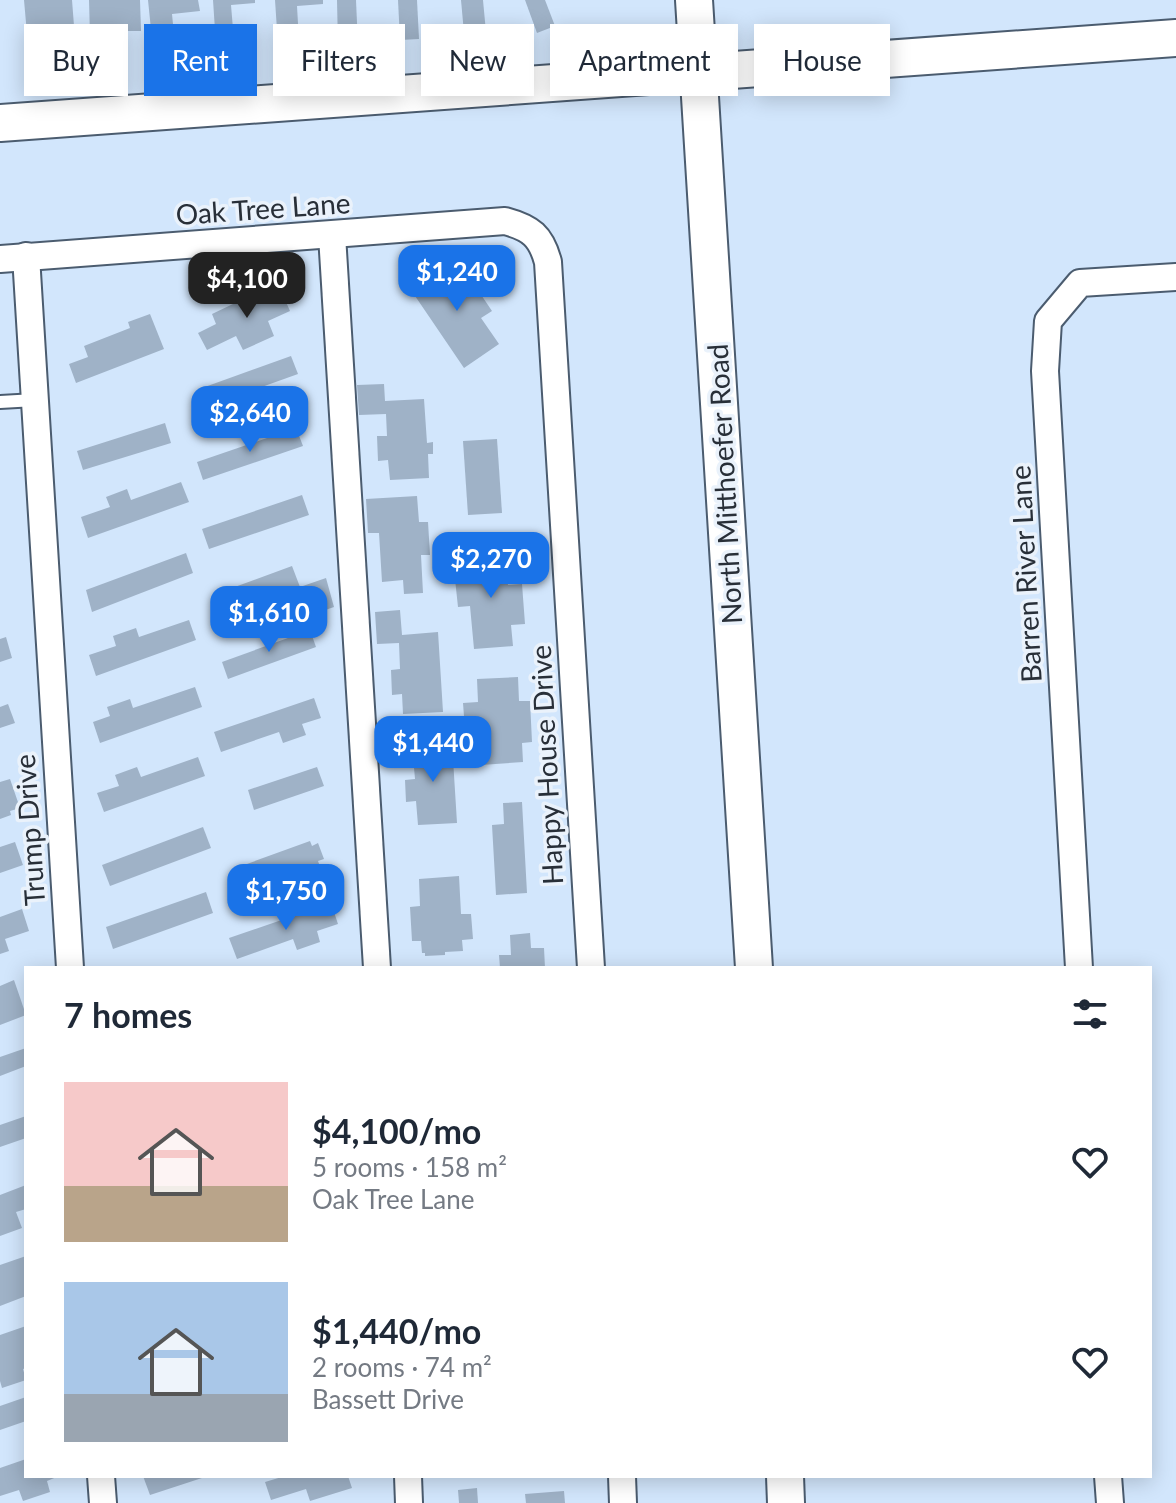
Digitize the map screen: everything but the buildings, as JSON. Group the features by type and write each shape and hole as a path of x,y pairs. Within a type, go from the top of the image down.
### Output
{"street":[{"name":"North Mitthoefer Road","path":"694,0 696,24"},
{"path":"738,69 1176,38"},
{"path":"0,123 550,83"},
{"name":"North Mitthoefer Road","path":"700,96 754,966"},
{"name":"Oak Tree Lane","path":"0,259 505,221 529,229"},
{"name":"Happy House Drive","path":"529,229 540,240 548,262 591,966"},
{"path":"332,235 377,966"},
{"name":"Trump Drive","path":"26,256 70,966"},
{"name":"Barren River Lane","path":"1079,966 1045,371 1048,321 1080,283 1176,277"},
{"path":"101,1478 103,1503"},
{"path":"408,1478 409,1503"},
{"path":"622,1478 623,1503"},
{"path":"785,1478 786,1503"},
{"path":"1108,1478 1110,1503"}],"lane":[{"path":"0,402 35,400"}]}
